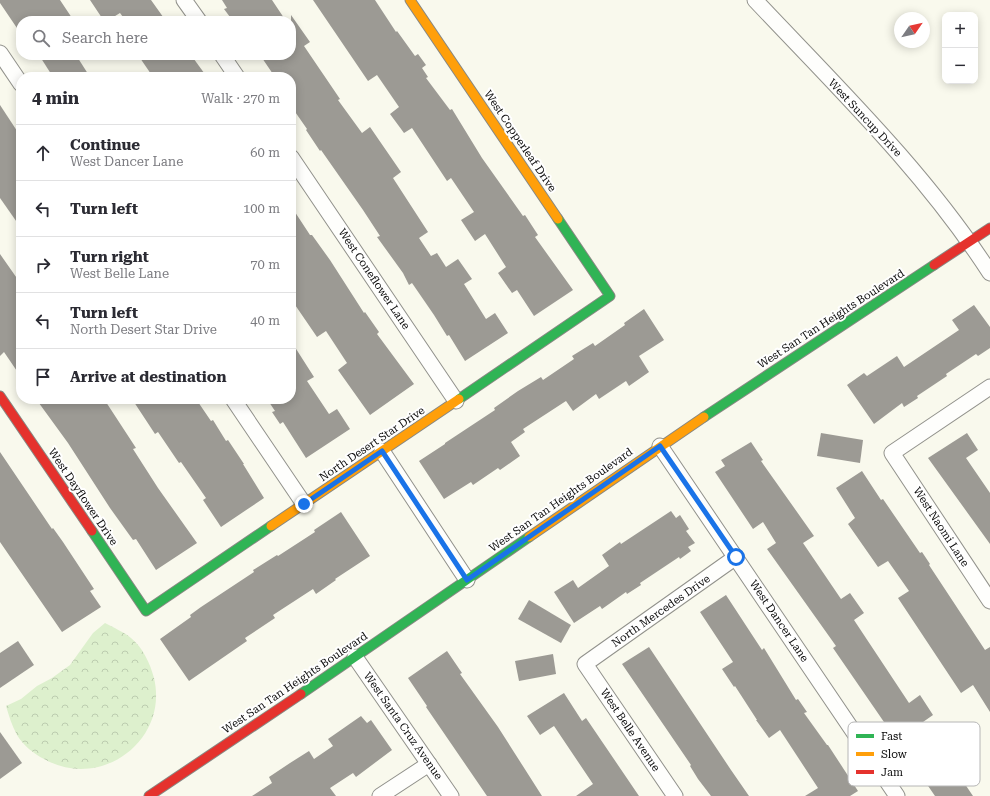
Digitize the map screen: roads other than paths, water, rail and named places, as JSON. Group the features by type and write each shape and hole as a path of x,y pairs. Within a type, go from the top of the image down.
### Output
{"street":[{"path":"184,0 195,16"},
{"name":"West Copperleaf Drive","path":"410,0 610,296"},
{"name":"West Suncup Drive","path":"755,0 914,171 970,242 990,273"},
{"path":"0,53 16,77"},
{"path":"225,60 234,72"},
{"name":"West Coneflower Lane","path":"296,164 456,401"},
{"name":"West San Tan Heights Boulevard","path":"149,796 355,657 660,446 990,228"},
{"name":"North Desert Star Drive","path":"146,611 610,296"},
{"name":"West Naomi Lane","path":"990,387 892,453 990,601"},
{"name":"West Dayflower Drive","path":"0,396 146,611"},
{"path":"236,404 304,504"},
{"name":"West Dancer Lane","path":"660,446 848,723"},
{"path":"382,451 467,580"},
{"name":"North Mercedes Drive","path":"585,664 736,557"},
{"name":"West Santa Cruz Avenue","path":"355,657 451,796"},
{"name":"West Belle Avenue","path":"585,664 675,796"},
{"path":"380,796 429,764"},
{"name":"West Dancer Lane","path":"890,786 897,796"}]}
